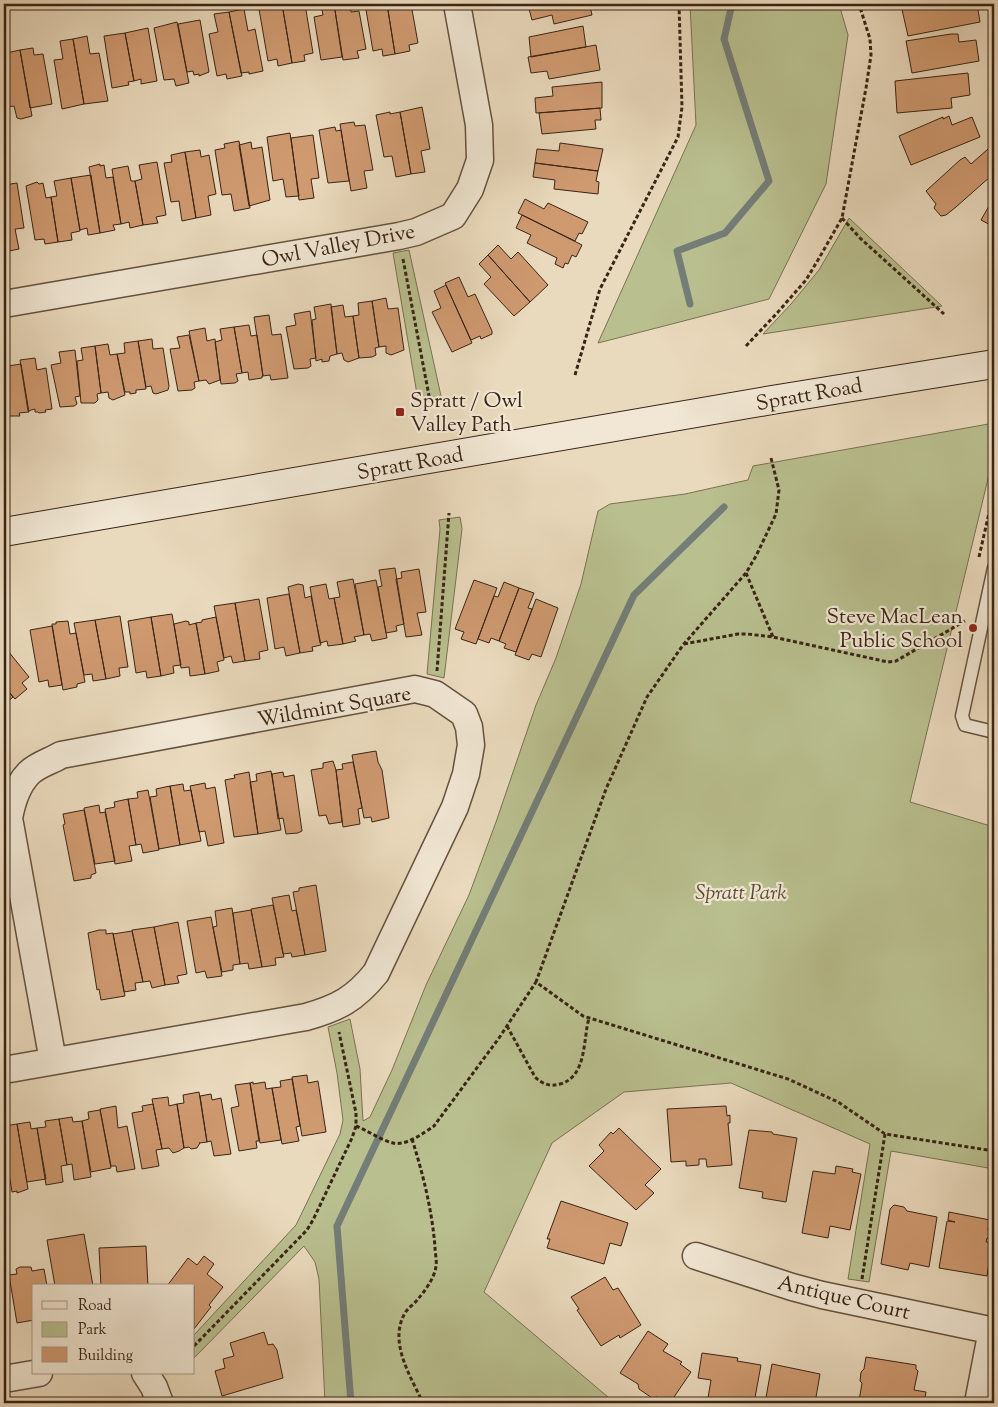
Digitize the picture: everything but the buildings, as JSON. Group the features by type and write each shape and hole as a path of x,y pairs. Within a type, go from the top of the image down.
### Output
{"street":[{"name":"Owl Valley Drive","path":"4,304 399,236 416,232 453,216 470,189 480,160 479,126 458,4"},
{"name":"Spratt Road","path":"4,532 994,364"},
{"name":"Wildmint Square","path":"4,1070 306,1017 333,1009 351,999 376,974 455,807 466,774 471,745 469,727 464,714 434,694 416,689 61,755 30,772 12,802 10,818 53,1061"},
{"name":"Antique Court","path":"696,1256 792,1288 993,1331"},
{"path":"978,1403 993,1331"},
{"path":"4,1379 33,1374"},
{"path":"146,1374 154,1387 160,1403"}],"lane":[{"path":"994,568 962,716 965,725 994,732"}],"path":[{"path":"574,375 600,289 678,137 682,107 679,4"},
{"path":"746,346 806,280 842,218 871,55 870,39 859,4"},
{"path":"842,218 860,238 944,314"},
{"path":"399,236 430,401"},
{"path":"356,1126 394,1143 405,1142 434,1126 507,1026 536,982 606,789 647,697 683,645 746,573 776,514 779,490 772,458"},
{"path":"434,694 449,513"},
{"path":"746,573 773,637"},
{"path":"683,645 738,634 773,637 888,662 902,659 964,620 982,626"},
{"path":"536,982 577,1013 788,1079 838,1102 885,1134 994,1151"},
{"path":"195,1345 307,1230 352,1138 356,1126 353,1096 333,1009"},
{"path":"507,1026 535,1077 540,1082 553,1085 566,1082 575,1073 584,1052 589,1018"},
{"path":"858,1302 885,1134"},
{"path":"412,1139 422,1170 430,1206 436,1267 420,1296 405,1314 398,1339 400,1351 423,1403"}],"green space":[{"path":"690,4 839,4 848,35 826,184 769,299 598,343 696,125"},
{"path":"849,218 942,306 763,334 819,270"},
{"path":"409,250 441,396 418,400 393,253"},
{"name":"Spratt Park","path":"994,423 994,454 910,802 994,827 994,1169 891,1151 869,1282 848,1279 870,1144 731,1083 624,1092 552,1143 484,1292 615,1403 325,1403 319,1279 315,1262 304,1246 195,1357 195,1334 296,1225 340,1134 343,1120 337,1073 328,1027 350,1019 360,1069 363,1121 370,1117 392,1070 426,985 469,895 536,705 556,658 581,584 598,511 610,504 685,494 748,480 753,466"},
{"path":"460,517 462,529 444,678 427,674 440,529 439,520"}],"waterway":[{"path":"690,304 677,251 725,233 769,181 724,39 732,4"},
{"path":"351,1403 337,1226 634,595 724,507"}],"place":[{"name":"Spratt / Owl Valley Path","path":"400,412"},
{"name":"Steve MacLean Public School","path":"973,628"}]}
